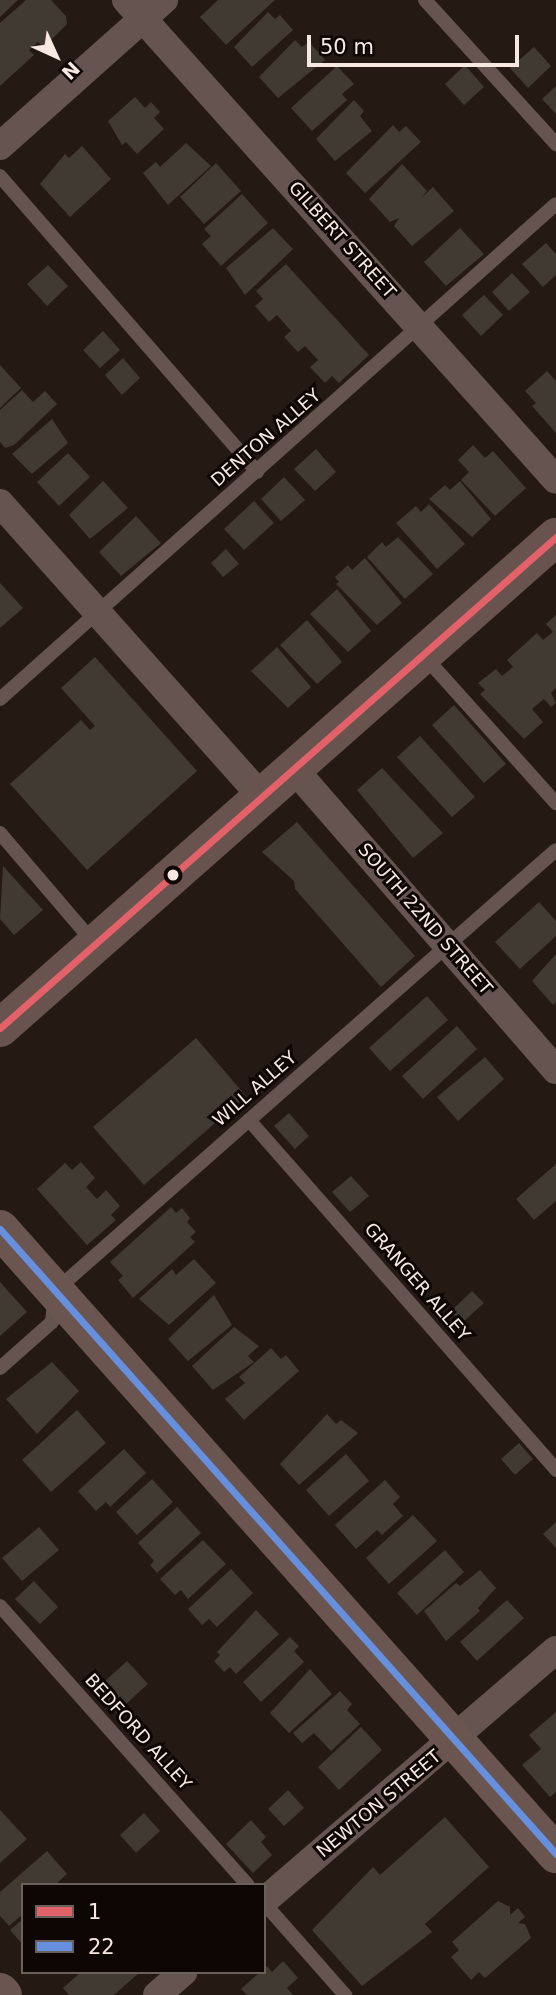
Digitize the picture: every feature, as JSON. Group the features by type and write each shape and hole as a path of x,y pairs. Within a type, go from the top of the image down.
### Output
{"main road":[{"path":"0,1028 555,539"}],"street":[{"path":"0,146 134,10 164,0"},
{"name":"GILBERT STREET","path":"134,10 556,480"},
{"path":"0,503 262,797"},
{"name":"SOUTH 22ND STREET","path":"294,768 556,1070"},
{"path":"0,1228 556,1854"},
{"name":"NEWTON STREET","path":"266,1900 556,1650"},
{"path":"157,1995 181,1974"}],"lane":[{"path":"425,0 556,144"},
{"path":"0,176 257,472"},
{"name":"DENTON ALLEY","path":"0,699 421,328 556,204"},
{"path":"423,655 556,803"},
{"path":"0,833 94,944"},
{"name":"WILL ALLEY","path":"55,1291 556,850"},
{"name":"GRANGER ALLEY","path":"249,1120 556,1469"},
{"path":"0,1368 52,1322 55,1291"},
{"name":"BEDFORD ALLEY","path":"0,1606 246,1883"},
{"path":"266,1904 345,1995"}],"building":[{"path":"0,0 18,0 0,17"},
{"path":"26,0 51,0 66,16 67,24 44,47 38,42 29,50 34,55 0,86 0,23"},
{"path":"218,0 275,0 226,45 200,17"},
{"path":"268,12 275,19 280,15 293,30 252,67 234,47"},
{"path":"295,40 302,47 309,42 325,60 278,98 259,77"},
{"path":"534,47 551,66 528,88 510,68"},
{"path":"465,65 484,87 464,105 445,84"},
{"path":"337,66 354,84 342,94 347,100 312,131 291,108"},
{"path":"556,86 556,114 542,99"},
{"path":"135,97 145,108 151,102 160,112 154,118 164,129 137,154 126,142 122,145 108,121"},
{"path":"354,100 364,111 360,116 372,131 335,161 316,139"},
{"path":"393,125 399,132 406,126 421,142 365,193 346,173"},
{"path":"186,143 211,166 168,205 143,173 156,162 160,167"},
{"path":"82,146 111,179 70,217 40,184 65,154 69,158"},
{"path":"216,163 241,191 204,224 180,197"},
{"path":"402,164 427,191 421,198 433,187 454,211 412,246 394,226 399,218 390,222 369,199"},
{"path":"242,194 268,223 221,266 202,244 211,236 204,229"},
{"path":"273,228 293,249 245,295 226,268"},
{"path":"460,228 484,254 446,286 424,262"},
{"path":"546,243 556,254 556,275 543,287 522,264"},
{"path":"286,264 369,355 339,383 332,376 325,383 310,367 318,360 305,346 298,352 284,337 291,331 277,315 269,322 255,306 263,299 256,291"},
{"path":"48,265 68,286 47,306 27,284"},
{"path":"512,273 530,292 509,311 492,292"},
{"path":"484,295 503,315 481,336 462,315"},
{"path":"103,331 120,350 100,368 83,350"},
{"path":"123,358 140,378 122,395 105,375"},
{"path":"0,365 21,388 0,408"},
{"path":"547,371 556,381 556,433 532,406 536,403 525,391"},
{"path":"22,390 33,402 45,391 57,404 14,445 5,448 0,442 0,410"},
{"path":"52,419 68,443 32,474 12,454"},
{"path":"473,445 485,458 493,451 526,488 495,516 461,480 469,472 458,460"},
{"path":"316,449 336,472 315,491 294,469"},
{"path":"68,453 90,477 59,506 37,482"},
{"path":"284,477 305,500 281,521 261,499"},
{"path":"103,481 128,508 90,539 69,515"},
{"path":"460,481 491,519 472,537 429,499 445,485 450,490"},
{"path":"254,501 274,523 244,550 224,529"},
{"path":"429,504 465,544 437,569 396,523 416,506 421,512"},
{"path":"136,516 161,543 121,576 99,552"},
{"path":"398,537 433,574 405,599 367,557 382,542 386,547"},
{"path":"226,549 239,564 223,577 211,563"},
{"path":"365,558 402,603 377,625 336,584 339,582 335,577 348,565 352,570"},
{"path":"0,583 23,608 0,628"},
{"path":"337,589 371,631 348,652 310,614"},
{"path":"556,615 556,688 551,693 556,703 551,707 544,699 532,709 543,722 524,739 480,694 485,690 478,683 496,669 502,676 513,667 507,660 537,633 543,640 553,632 546,624"},
{"path":"307,620 342,662 317,684 280,645"},
{"path":"277,647 311,687 288,708 251,671"},
{"path":"95,657 197,771 87,870 10,784 81,720 90,730 95,726 61,688"},
{"path":"454,705 506,764 484,783 432,725"},
{"path":"420,736 475,797 452,817 397,757"},
{"path":"382,768 443,833 413,858 357,790"},
{"path":"297,822 415,956 381,987 295,889 294,881 262,852"},
{"path":"3,866 43,910 14,935 0,919"},
{"path":"539,902 556,921 556,936 520,969 495,942"},
{"path":"556,954 556,1002 553,1005 532,981"},
{"path":"427,996 448,1020 390,1071 369,1048"},
{"path":"457,1026 477,1049 423,1099 402,1076"},
{"path":"196,1038 246,1096 144,1185 93,1127"},
{"path":"485,1057 504,1079 458,1121 437,1097"},
{"path":"289,1113 309,1136 295,1149 274,1126"},
{"path":"81,1162 95,1178 86,1187 97,1199 106,1190 120,1206 111,1215 116,1220 87,1245 37,1189 65,1163 72,1170"},
{"path":"556,1164 556,1201 534,1220 516,1199"},
{"path":"351,1176 369,1196 350,1212 332,1192"},
{"path":"171,1207 176,1213 182,1208 190,1218 187,1222 196,1232 190,1237 195,1242 133,1298 118,1280 123,1276 110,1262"},
{"path":"194,1259 216,1283 169,1325 139,1299 172,1269 176,1275"},
{"path":"0,1282 27,1312 0,1336"},
{"path":"472,1291 484,1303 462,1323 451,1311"},
{"path":"214,1295 232,1325 188,1361 168,1339"},
{"path":"234,1327 259,1346 248,1356 254,1362 213,1390 192,1366"},
{"path":"271,1348 281,1359 286,1355 299,1371 244,1420 225,1399 245,1383 239,1377"},
{"path":"52,1362 79,1391 37,1434 6,1399"},
{"path":"77,1410 106,1443 51,1492 22,1460"},
{"path":"327,1414 336,1424 341,1420 358,1433 299,1485 280,1464"},
{"path":"519,1443 533,1459 515,1475 501,1459"},
{"path":"124,1449 146,1473 110,1507 106,1502 96,1511 78,1491"},
{"path":"346,1454 369,1481 329,1516 306,1490"},
{"path":"152,1479 173,1502 137,1535 116,1512"},
{"path":"385,1480 400,1497 393,1504 403,1516 382,1535 377,1530 356,1549 335,1525"},
{"path":"177,1507 201,1533 157,1573 150,1565 154,1561 138,1543"},
{"path":"413,1515 437,1541 389,1584 366,1558"},
{"path":"556,1522 556,1548 543,1534"},
{"path":"39,1527 59,1550 22,1581 2,1558"},
{"path":"203,1540 226,1564 188,1599 181,1590 175,1595 160,1579"},
{"path":"445,1550 464,1572 417,1615 397,1593"},
{"path":"231,1569 253,1593 217,1627 209,1619 202,1625 188,1609"},
{"path":"480,1570 496,1588 478,1608 480,1611 446,1641 424,1611 456,1583 460,1586"},
{"path":"34,1581 58,1607 40,1624 15,1599"},
{"path":"507,1600 524,1618 477,1661 460,1642"},
{"path":"256,1610 279,1634 236,1674 230,1667 224,1672 214,1661 220,1655 217,1652"},
{"path":"290,1637 299,1646 294,1651 304,1662 261,1702 243,1682"},
{"path":"127,1661 148,1684 116,1713 95,1690"},
{"path":"310,1669 332,1694 289,1733 270,1713"},
{"path":"340,1691 352,1704 347,1710 360,1724 331,1751 314,1733 302,1743 293,1733"},
{"path":"556,1712 556,1792 550,1797 522,1765 541,1749 529,1735"},
{"path":"361,1727 382,1750 339,1790 318,1767"},
{"path":"288,1790 304,1808 284,1826 268,1809"},
{"path":"0,1810 27,1839 0,1863"},
{"path":"144,1813 160,1831 136,1853 120,1835"},
{"path":"445,1817 489,1867 425,1924 432,1932 362,1986 312,1930 373,1867 380,1875"},
{"path":"251,1820 266,1837 261,1842 272,1855 253,1873 226,1844"},
{"path":"47,1851 67,1874 57,1883 21,1883 21,1916 9,1926 0,1916 0,1892"},
{"path":"498,1901 510,1907 510,1915 518,1908 525,1917 518,1923 525,1924 531,1938 485,1978 479,1972 471,1980 451,1957 459,1950 452,1942"},
{"path":"21,1921 21,1943 10,1930"},
{"path":"283,1961 298,1978 287,1988 293,1995 247,1995 241,1989 258,1974 266,1974 267,1966 272,1972"},
{"path":"79,1974 138,1974 114,1995 69,1995 63,1988"}],"transit line":[{"name":"1","path":"0,1028 556,537"},
{"name":"22","path":"0,1229 556,1854"}]}
